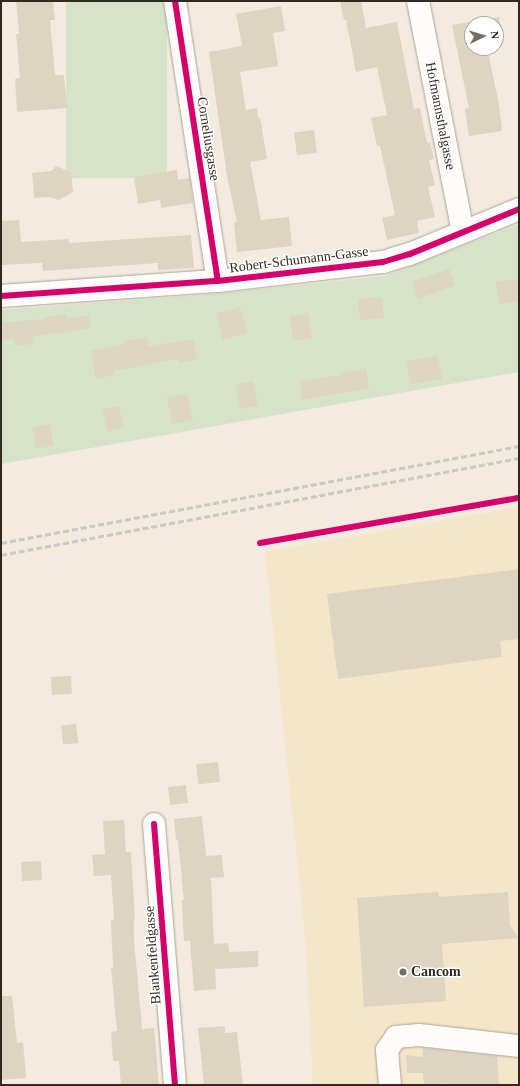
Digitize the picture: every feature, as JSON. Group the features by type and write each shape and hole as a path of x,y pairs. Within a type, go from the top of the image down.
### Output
{"street":[{"name":"Corneliusgasse","path":"175,1 218,281"},
{"name":"Hofmannsthalgasse","path":"418,1 463,232"},
{"name":"Robert-Schumann-Gasse","path":"1,296 218,281 383,262 410,254 519,210"},
{"name":"Blankenfeldgasse","path":"154,824 175,1085"},
{"path":"390,1085 388,1050 396,1037 419,1035 519,1046"}],"shaded area":[{"path":"519,507 519,1085 313,1085 305,935 265,552"}],"green space":[{"path":"66,1 167,1 167,178 66,178"},
{"path":"519,224 519,372 1,464 1,310 214,294 384,276"}],"building":[{"path":"16,1 53,1 55,20 50,20 55,75 64,75 67,108 17,112 15,79 20,78 16,34 19,34"},
{"path":"340,1 361,1 366,28 397,22 414,109 420,108 427,143 430,142 434,159 429,160 435,185 428,187 435,217 417,221 419,233 387,240 382,218 395,215 380,146 377,146 371,118 387,115 377,67 356,72 346,20 344,20"},
{"path":"281,6 285,31 273,33 278,66 240,72 246,110 257,108 258,118 260,117 267,159 250,162 261,220 289,217 292,246 237,252 234,223 237,222 227,176 209,52 242,46 236,14"},
{"path":"464,23 464,56 489,56 499,104 502,131 469,136 465,109 469,108 452,25"},
{"path":"314,130 317,153 297,155 294,132"},
{"path":"56,166 71,172 73,192 59,200 48,197 34,198 32,173 51,171"},
{"path":"177,170 178,180 190,178 193,203 161,208 160,200 138,204 134,177"},
{"path":"19,220 21,242 69,239 69,243 191,235 194,268 158,270 158,263 43,271 42,263 1,265 1,221"},
{"path":"449,269 455,286 418,299 412,282"},
{"path":"519,279 519,301 499,304 496,282"},
{"path":"382,297 384,318 360,320 358,299"},
{"path":"240,307 247,333 223,340 216,313"},
{"path":"308,313 312,338 293,341 289,316"},
{"path":"66,314 66,318 89,316 90,328 32,337 33,344 15,346 14,339 1,340 1,323 44,319 44,317"},
{"path":"147,337 148,346 194,339 197,360 179,363 178,359 114,371 115,375 96,379 91,351 125,344 125,341"},
{"path":"438,356 442,379 410,384 406,362"},
{"path":"366,368 369,388 302,400 300,382 340,375 340,373"},
{"path":"253,381 258,405 241,409 235,385"},
{"path":"187,393 193,419 173,424 167,398"},
{"path":"119,406 124,427 107,431 102,410"},
{"path":"50,424 54,446 36,449 32,427"},
{"path":"519,569 519,639 500,641 502,657 338,679 327,594"},
{"path":"71,676 72,694 52,695 51,677"},
{"path":"76,724 78,743 63,744 61,726"},
{"path":"218,762 220,782 198,784 196,764"},
{"path":"186,785 188,803 170,805 168,787"},
{"path":"202,816 206,856 222,855 224,877 211,878 214,944 228,943 229,952 258,951 258,967 215,969 216,989 194,991 190,941 184,941 182,900 184,900 178,840 176,840 174,819"},
{"path":"124,820 126,852 131,852 135,919 134,939 142,1029 154,1028 159,1085 121,1085 119,1061 113,1061 111,1032 117,1031 111,968 113,968 111,921 114,920 111,875 94,876 92,855 105,854 103,821"},
{"path":"41,861 42,880 22,881 21,862"},
{"name":"Cancom","path":"438,892 439,897 508,892 510,925 518,938 442,944 446,1001 364,1007 357,898"},
{"path":"1,996 12,996 17,1043 23,1042 26,1078 1,1080"},
{"path":"225,1026 225,1033 237,1032 243,1085 204,1085 198,1028"},
{"path":"423,1048 497,1056 499,1085 449,1085 449,1083 424,1085 423,1073 407,1073 406,1055 423,1057"}],"railway":[{"path":"1,543 519,446"},
{"path":"1,555 519,458"}],"cycle path":[{"path":"175,1 218,281"},
{"path":"1,296 218,281 383,262 410,254 519,209"},
{"path":"260,543 519,498"},
{"path":"154,824 175,1085"}],"place":[{"name":"Cancom","path":"403,972"}]}
